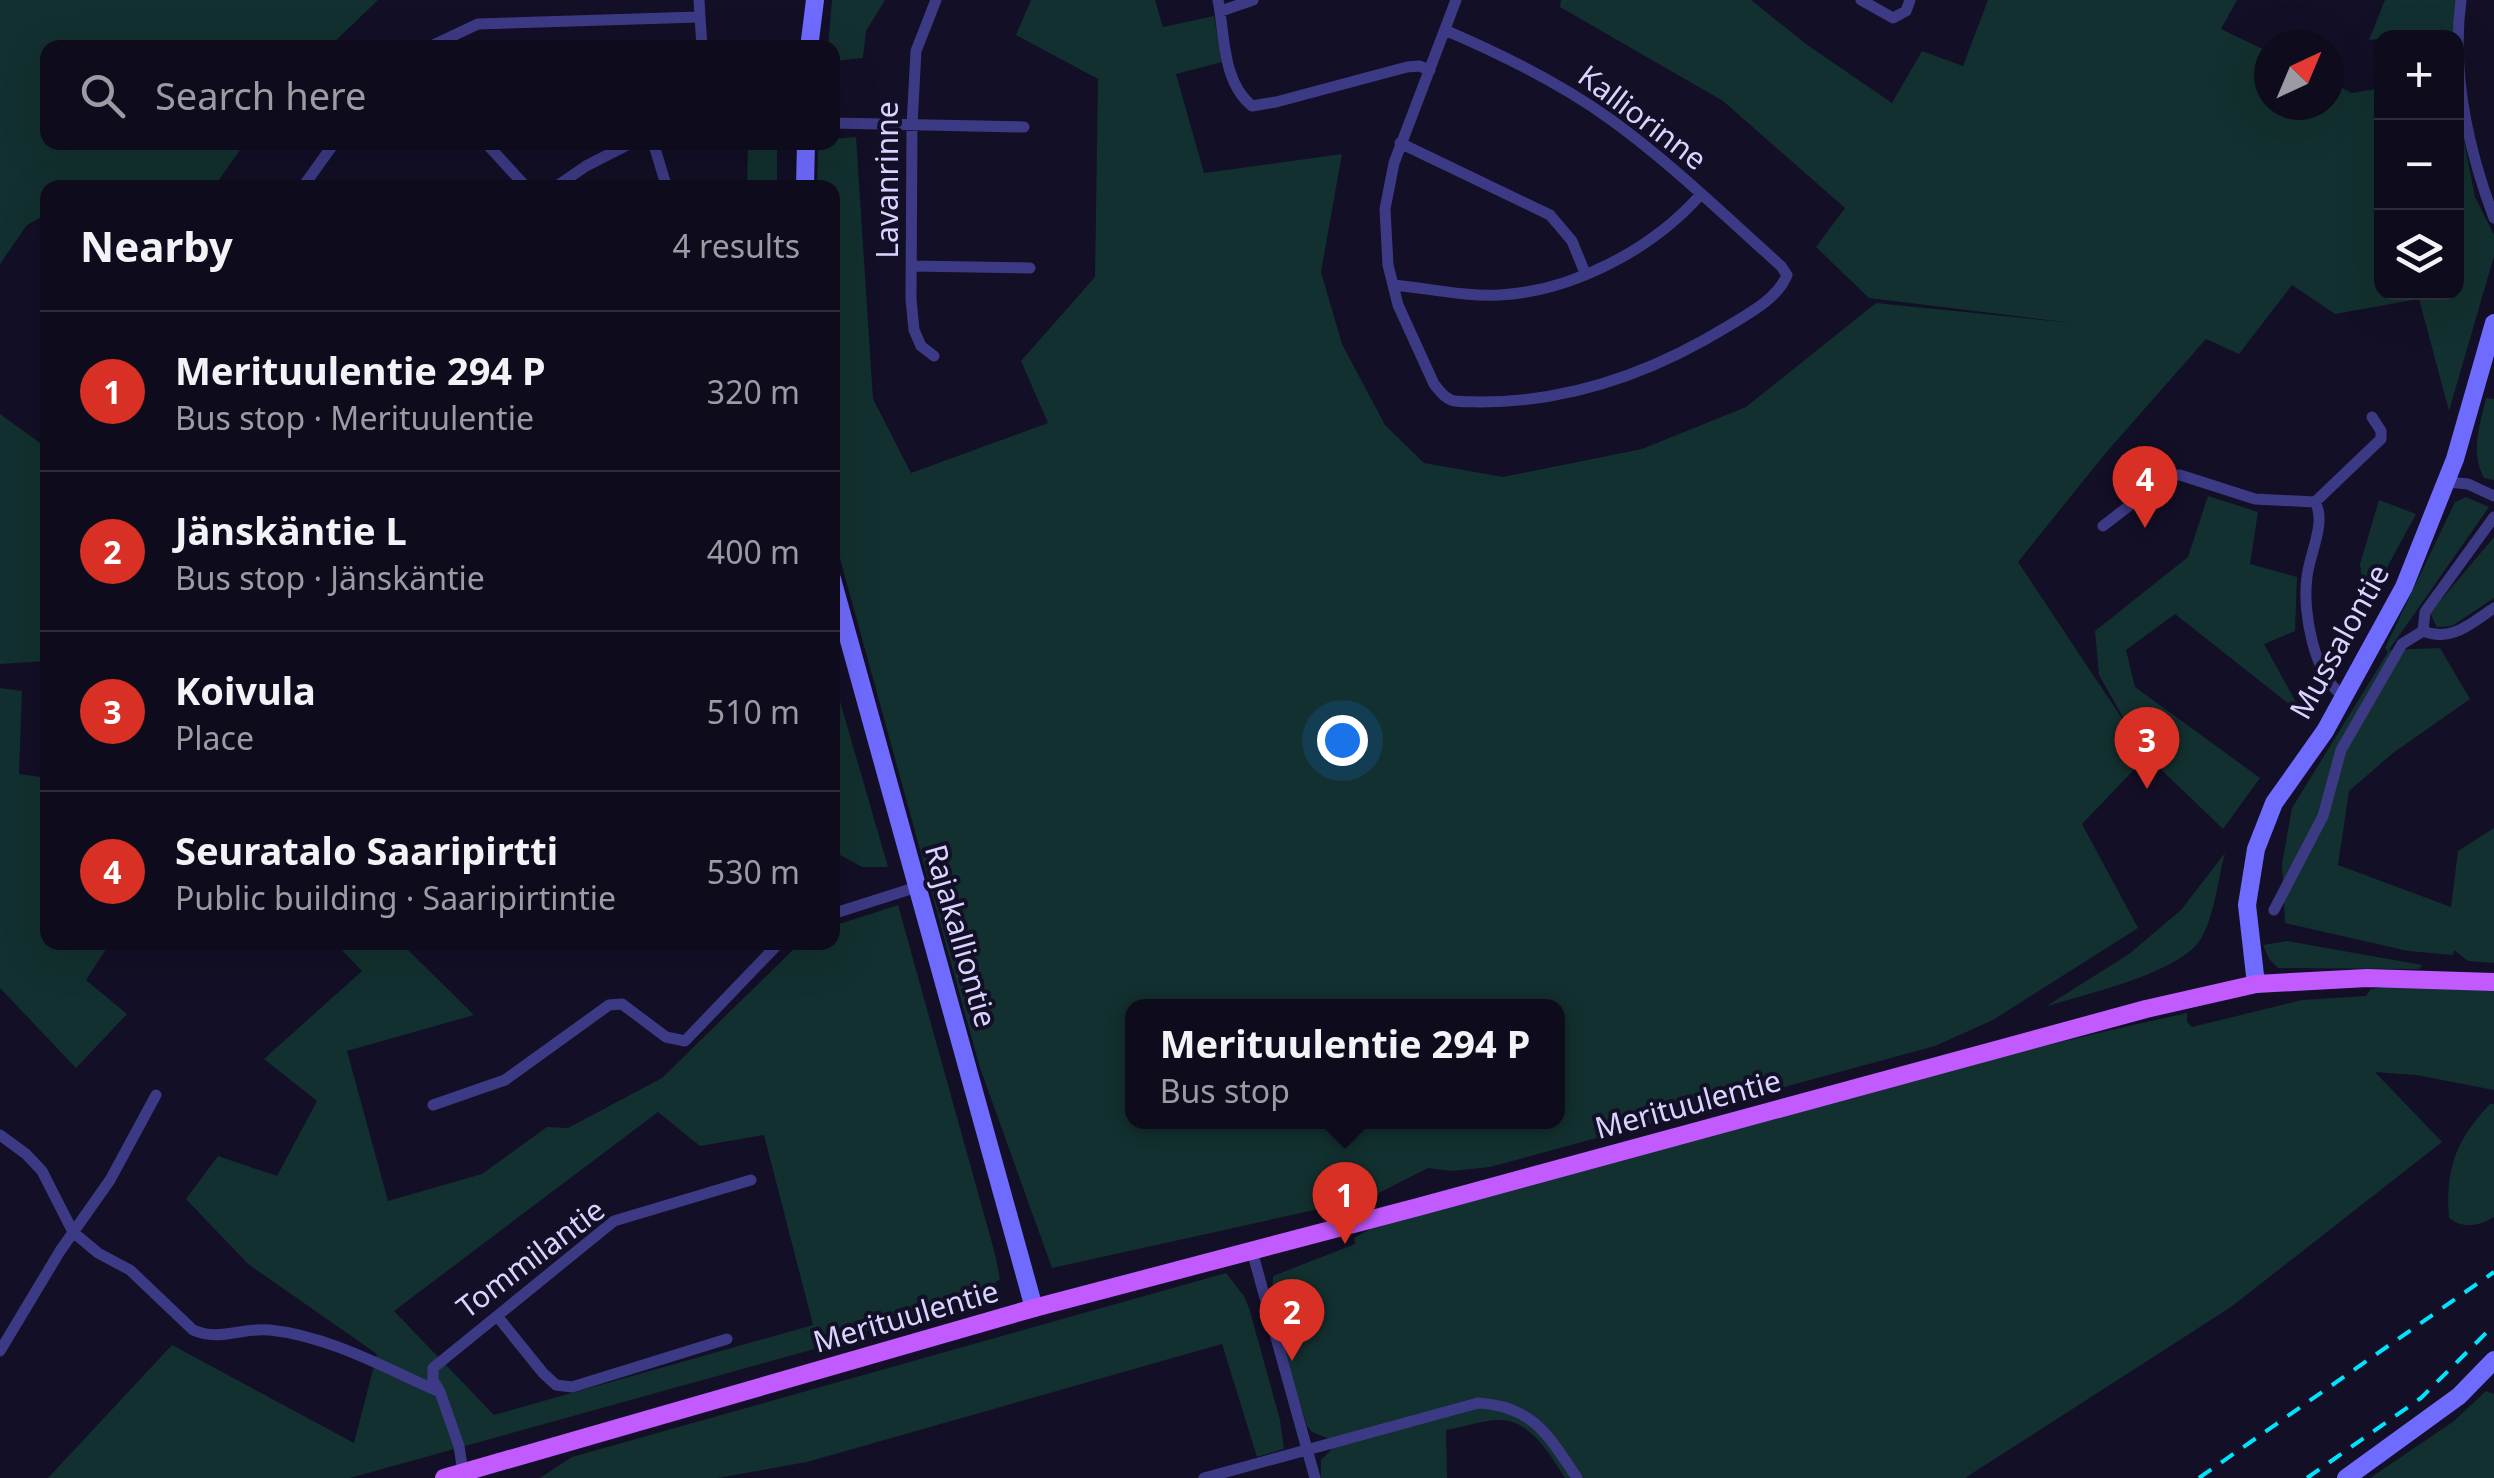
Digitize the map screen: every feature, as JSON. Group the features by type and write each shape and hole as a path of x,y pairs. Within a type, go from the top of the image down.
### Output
{"main road":[{"name":"Merituulentie","path":"444,1478 1034,1308 2146,1009 2256,984 2367,978 2494,982"}],"street":[{"path":"699,0 701,40"},
{"path":"810,40 815,0"},
{"name":"Lavanrinne","path":"934,356 921,346 914,330 912,125 916,51 936,0"},
{"path":"1253,0 1219,6 1236,88 1252,106 1408,67 1430,70"},
{"path":"1456,0 1400,143 1385,209 1393,285 1500,295 1562,283 1642,244 1701,194"},
{"path":"1861,0 1893,18 1906,11 1910,0"},
{"path":"2461,0 2458,51 2470,148 2494,218"},
{"path":"444,40 478,24 700,17"},
{"name":"Kalliorinne","path":"1393,285 1398,306 1434,384 1450,400 1486,402 1554,396 1618,380 1662,363 1745,316 1774,294 1787,275 1647,147 1580,98 1447,31"},
{"path":"840,123 1024,127"},
{"path":"1400,143 1550,215 1572,240 1586,273"},
{"path":"308,180 329,150"},
{"path":"493,150 520,180"},
{"path":"566,180 617,150"},
{"path":"655,150 665,180"},
{"path":"805,180 806,150"},
{"path":"912,266 1030,268"},
{"name":"Mussalontie","path":"2256,984 2247,905 2256,848 2274,803 2345,697 2404,588 2447,482 2494,323"},
{"path":"2103,526 2169,475 2256,499 2316,502 2380,439 2381,431 2372,417"},
{"path":"2447,482 2468,484 2494,496"},
{"path":"2316,502 2320,508 2319,522 2305,594 2321,670 2333,690 2345,697"},
{"path":"2424,631 2425,612 2494,518"},
{"name":"Rajakalliontie","path":"840,607 1034,1308"},
{"path":"2424,631 2436,636 2455,634 2494,608"},
{"path":"2274,910 2323,816 2341,750 2402,644 2424,631"},
{"path":"840,911 918,887"},
{"path":"433,1105 505,1080 609,1005 622,1004 666,1037 685,1041 772,950"},
{"path":"0,1351 110,1180 156,1095"},
{"path":"0,1136 42,1171 73,1232 98,1253 130,1270 193,1330 206,1336 266,1330 291,1334 389,1367 440,1392 463,1473"},
{"name":"Tommilantie","path":"440,1392 432,1380 433,1368 614,1221 750,1180"},
{"path":"1252,1252 1316,1478"},
{"path":"497,1316 543,1373 556,1385 572,1387 726,1339"},
{"path":"2346,1478 2439,1412 2494,1360"},
{"path":"1204,1478 1463,1406 1497,1404 1522,1412 1537,1424 1577,1478"}],"green space":[{"path":"0,0 378,0 336,40 40,40 40,150 240,150 219,180 40,180 40,218 27,225 0,264"},
{"path":"832,0 885,0 866,31 863,58 840,60 840,40 829,40"},
{"path":"1031,0 1155,0 1163,27 1214,16 1222,62 1176,74 1204,173 1342,154 1321,272 1342,344 1385,425 1424,463 1503,477 1642,449 1746,407 1876,303 2072,323 1869,298 1816,247 1845,208 1723,101 1560,7 1561,0 1751,0 1806,44 1892,103 1922,51 1963,66 1988,0 2237,0 2221,29 2254,45 2254,120 2344,120 2344,89 2352,93 2374,89 2374,300 2413,300 2335,314 2292,285 2239,354 2206,339 2104,455 2018,562 2133,735 2099,675 2095,631 2188,557 2208,496 2258,512 2250,564 2297,577 2295,631 2264,644 2303,715 2175,614 2126,650 2135,687 2260,778 2223,829 2147,756 2082,824 2138,928 1993,1020 1935,1046 1490,1167 1452,1171 1428,1168 1369,1198 1052,1268 980,1068 840,558 840,180 817,180 818,150 840,150 840,138 856,137 873,399 911,473 1048,423 1021,361 1095,277 1098,79 1016,35"},
{"path":"2385,0 2459,0 2455,30 2374,30 2374,40 2369,40"},
{"path":"2464,141 2475,197 2494,235 2494,256 2449,411 2419,300 2464,300"},
{"path":"748,150 777,150 777,180 747,180"},
{"path":"2486,398 2494,399 2494,480 2484,478 2478,458"},
{"path":"0,414 40,443 40,661 0,664"},
{"path":"2466,497 2489,507 2389,650 2440,648 2470,699 2393,753 2349,791 2338,865 2451,907 2458,851 2494,828 2494,963 2468,961 2454,950 2453,955 2408,951 2285,923 2282,864 2292,808 2388,652 2385,648 2455,502"},
{"path":"2379,500 2416,514 2365,608 2360,564"},
{"path":"2494,537 2494,598 2452,626 2437,627 2430,613"},
{"path":"0,688 22,691 19,774 40,777 40,950 105,950 86,980 127,1014 76,1068 0,988"},
{"path":"840,702 888,867 862,867 840,855"},
{"path":"2225,853 2210,917 2202,937 2191,950 2154,972 2045,1007 2129,954 2181,910"},
{"path":"898,905 1000,1279 987,1289 818,1348 350,1478 48,1478 172,1345 354,1443 377,1354 248,1264 186,1199 218,1156 277,1176 317,1101 264,1059 362,971 342,950 408,950 474,1015 347,1051 388,1201 482,1174 547,1127 568,1128 662,1078 793,950 840,950 840,924","holes":["658,1112 700,1146 764,1135 813,1325 494,1415 394,1311"]},
{"path":"2287,941 2422,965 2419,969 2278,968 2263,945"},
{"path":"2371,989 2494,989 2494,1090 2416,1075 2375,1072 2442,1142 2231,1307 1965,1478 1565,1478 1531,1433 1502,1420 1446,1430 1447,1478 1321,1478 1321,1460 1331,1450 1327,1438 1307,1426 1279,1332 1273,1276 1355,1244 1354,1238 1372,1228 2084,1036 2187,1013 2187,1022 2192,1027 2302,1000 2366,996"},
{"path":"2490,1104 2494,1104 2494,1217 2477,1224 2460,1224 2449,1218 2451,1170 2461,1143"},
{"path":"1226,1273 1250,1311 1280,1420 1284,1449 1257,1457 1222,1344 807,1462 718,1478 540,1478 572,1457"},
{"path":"2486,1391 2494,1394 2494,1478 2370,1478 2454,1421"}],"railway":[{"path":"2199,1478 2494,1272"},
{"path":"2307,1478 2421,1398 2494,1325"}],"place":[{"name":"Seuratalo Saaripirtti","path":"2145,528"},
{"name":"Koivula","path":"2147,789"},
{"name":"Merituulentie 294 P","path":"1345,1244"},
{"name":"Jänskäntie L","path":"1292,1361"}]}
